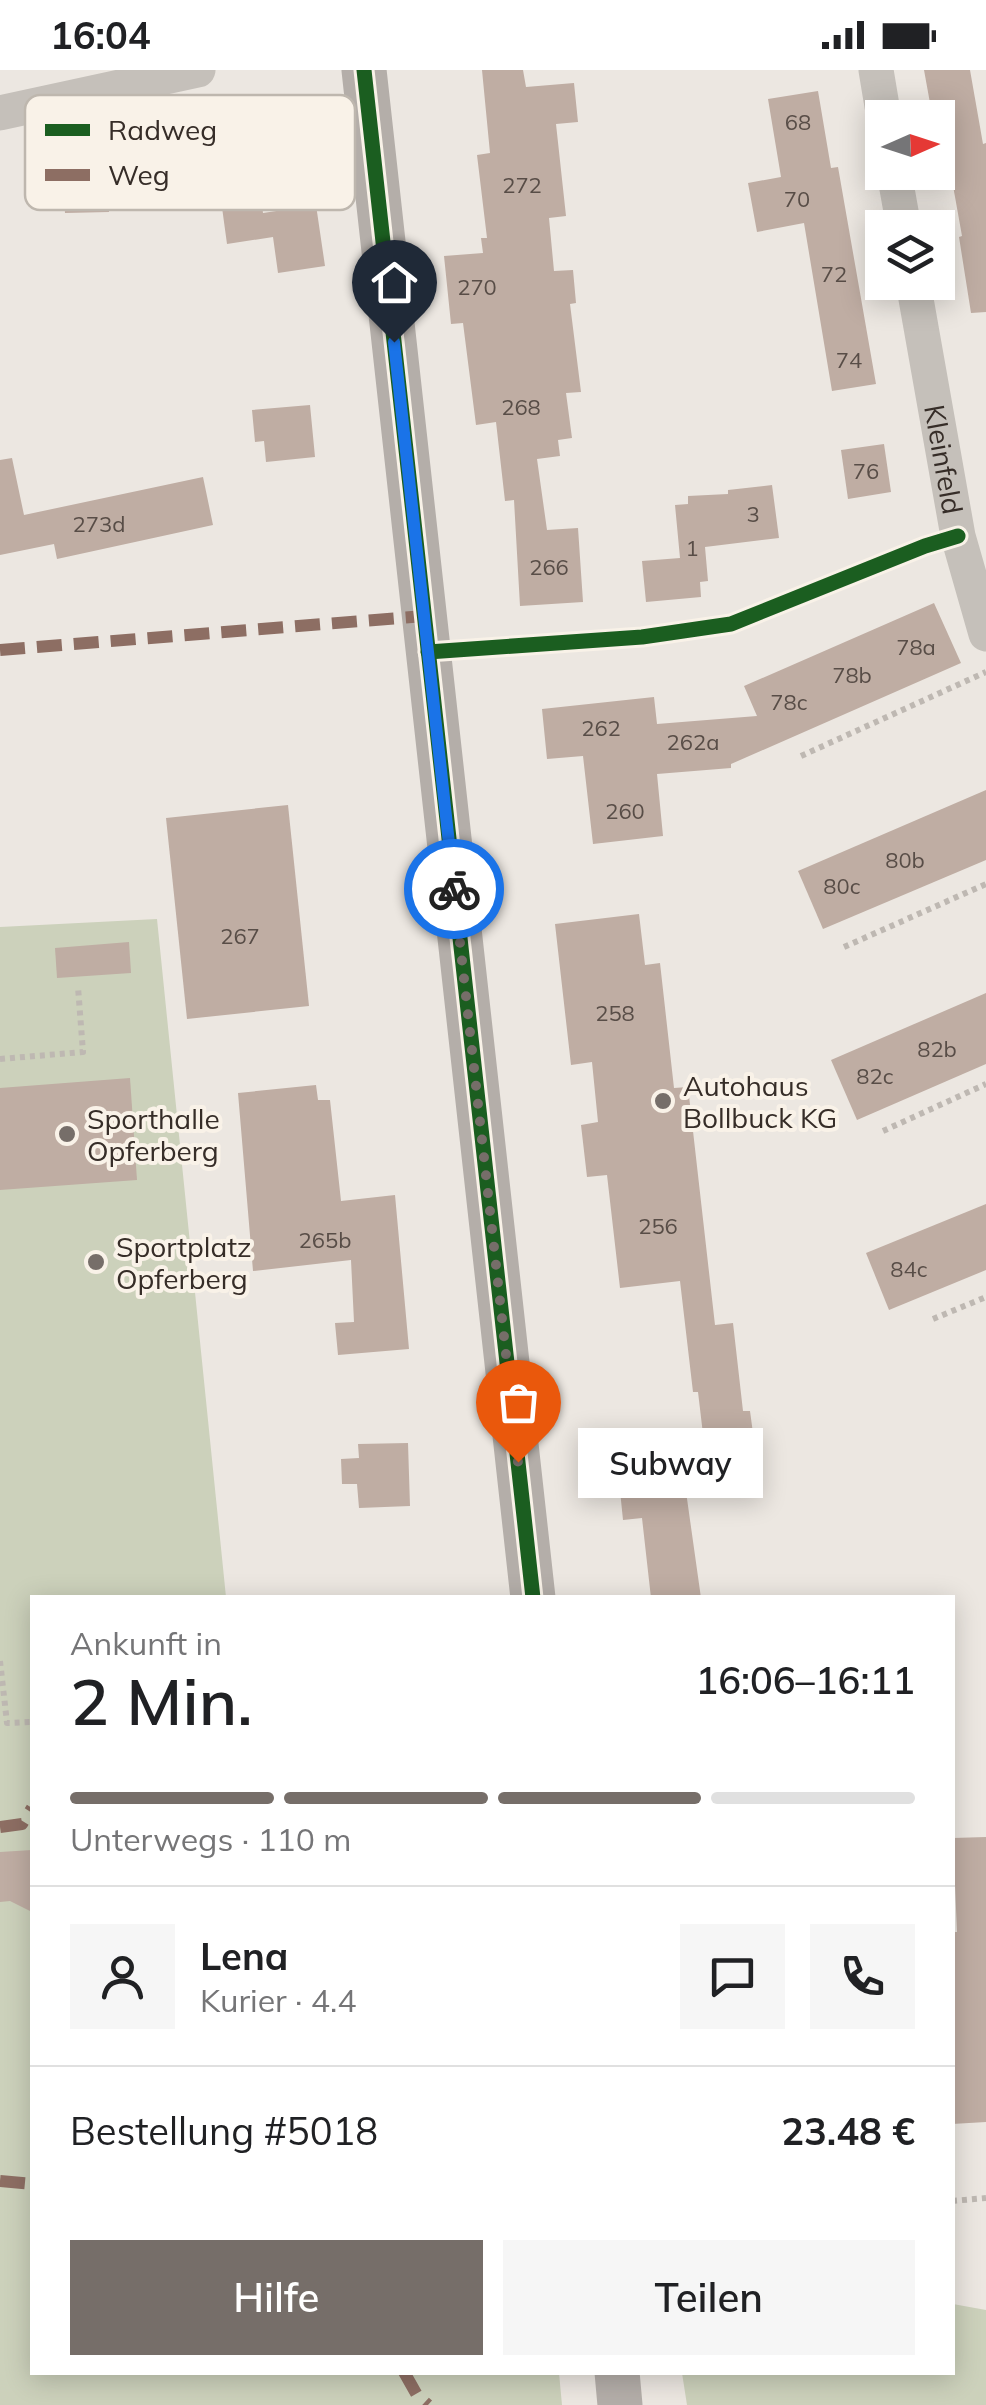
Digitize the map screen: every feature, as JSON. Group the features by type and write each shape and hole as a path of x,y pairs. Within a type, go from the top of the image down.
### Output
{"main road":[{"path":"364,70 533,1595"},
{"path":"617,2375 620,2405"}],"street":[{"path":"83,95 198,70"},
{"path":"876,70 881,100"},
{"path":"0,113 25,108"},
{"name":"Kleinfeld","path":"918,300 970,509 986,634"}],"path":[{"path":"801,756 986,672"},
{"path":"844,947 986,884"},
{"path":"0,1059 83,1052 78,987"},
{"path":"882,1131 986,1084"},
{"path":"933,1319 986,1297"},
{"path":"0,1662 7,1723 30,1722"},
{"path":"955,2201 986,2198"}],"green space":[{"name":"Sportplatz Opferberg","path":"157,919 226,1595 30,1595 30,2375 559,2375 562,2405 0,2405 0,927"},
{"path":"955,2304 986,2310 986,2405 687,2405 682,2375 955,2375"}],"building":[{"path":"482,70 523,70 526,87 574,83 578,122 556,124 566,216 549,218 554,271 573,270 576,303 570,304 581,392 566,393 572,438 558,440 560,456 537,459 547,530 578,528 583,602 520,606 514,500 505,501 496,422 476,425 463,323 451,324 444,256 483,253 481,238 487,238 477,155 490,153"},
{"path":"924,70 970,70 983,144 986,143 986,312 971,313 959,237 962,236 954,190 955,100 929,100"},
{"path":"818,91 831,168 838,167 876,384 832,391 804,223 757,232 748,183 781,177 768,99"},
{"path":"65,210 109,212 65,213"},
{"path":"222,210 317,210 325,266 278,273 273,237 227,244"},
{"path":"310,405 315,457 266,462 264,441 255,442 252,410"},
{"path":"884,444 891,492 848,499 841,450"},
{"path":"12,458 24,515 203,477 213,525 57,559 54,544 0,555 0,460"},
{"path":"772,485 779,538 705,547 708,581 700,582 701,597 646,602 642,561 680,558 675,505 688,504 688,496 728,494 728,490"},
{"path":"934,603 961,663 731,764 731,768 657,774 663,836 593,844 583,756 547,759 542,709 654,697 657,724 757,716 744,686"},
{"path":"986,790 986,860 823,929 798,871"},
{"path":"288,805 309,1006 187,1019 166,818"},
{"path":"639,914 645,965 660,963 674,1088 688,1087 715,1325 733,1323 743,1411 750,1411 757,1463 707,1468 680,1281 620,1288 607,1175 587,1177 581,1125 598,1122 592,1062 571,1065 555,924"},
{"path":"129,942 131,973 57,978 55,948"},
{"path":"986,993 986,1064 857,1120 831,1060"},
{"name":"Sporthalle Opferberg","path":"130,1078 137,1180 0,1190 0,1088"},
{"path":"316,1085 318,1100 330,1100 341,1201 395,1195 409,1349 338,1355 335,1323 354,1322 351,1260 253,1271 238,1093"},
{"path":"986,1204 986,1270 889,1310 866,1253"},
{"path":"408,1443 410,1506 359,1508 357,1484 342,1484 341,1459 359,1458 358,1444"},
{"path":"681,1456 701,1595 651,1595 642,1518 623,1520 618,1471 635,1469 634,1462"},
{"path":"986,1837 986,2122 955,2124 957,1932 955,1838"},
{"path":"30,1850 30,1911 10,1901 0,1902 0,1852"}],"marked path":[{"path":"0,650 424,616"},
{"path":"0,1827 22,1824 30,1811"},
{"path":"0,2181 30,2184"},
{"path":"406,2375 428,2405"}],"cycle path":[{"path":"364,70 533,1595"},
{"path":"428,652 642,637 731,624 958,536"}],"way so far":[{"path":"454,889 518,1462"}],"place":[{"name":"Autohaus Bollbuck KG","path":"663,1101"},
{"name":"Sporthalle Opferberg","path":"67,1134"},
{"name":"Sportplatz Opferberg","path":"96,1262"},
{"name":"Subway","path":"518,1462"}],"route":[{"path":"394,342 454,889"}]}
